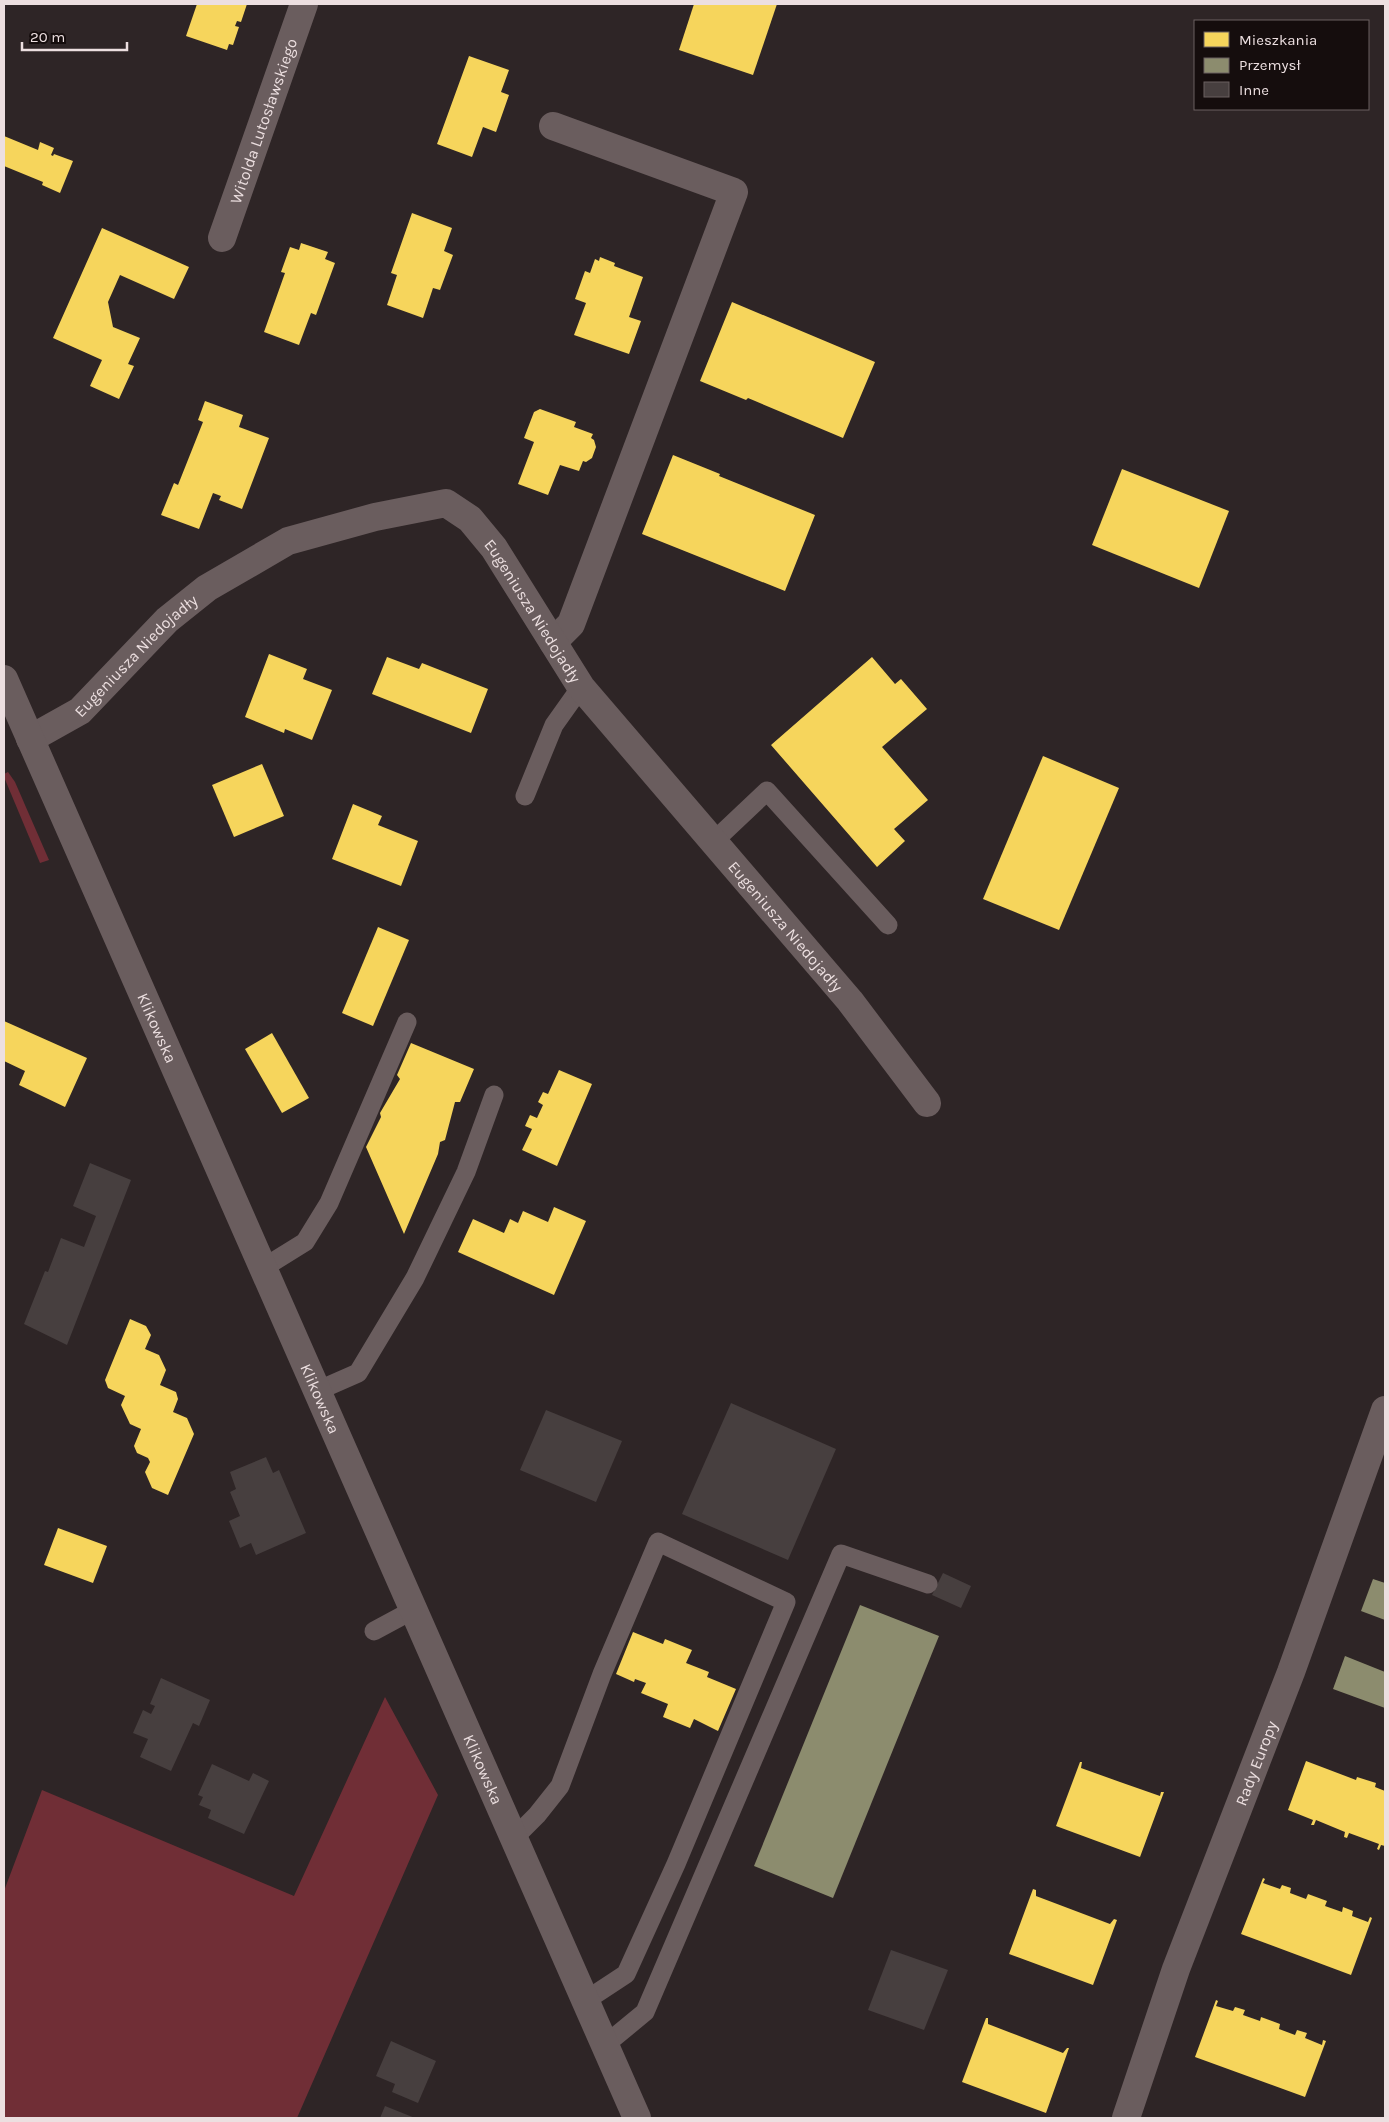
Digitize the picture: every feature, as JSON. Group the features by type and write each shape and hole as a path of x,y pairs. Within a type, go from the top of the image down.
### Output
{"street":[{"name":"Witolda Lutosławskiego","path":"222,238 304,4"},
{"path":"553,126 734,192 572,624 553,642"},
{"name":"Eugeniusza Niedojadły","path":"30,738 80,711 167,620 207,588 288,541 375,517 446,503 470,518 494,548 581,687 850,1001 927,1103"},
{"name":"Klikowska","path":"6,689 30,738 637,2118"},
{"name":"Rady Europy","path":"1126,2118 1176,1969 1292,1672 1385,1410"}],"lane":[{"path":"525,796 554,725 581,687"},
{"path":"713,842 767,791 888,925"},
{"path":"262,1268 305,1242 329,1203 407,1022"},
{"path":"317,1391 358,1373 363,1365 414,1278 466,1172 494,1095"},
{"path":"514,1838 537,1816 560,1786 602,1674 658,1542 786,1602 676,1864 626,1974 585,2001"},
{"path":"605,2045 645,2012 841,1554 928,1584"},
{"path":"374,1631 413,1610"}],"shaded area":[{"path":"8,772 15,782 49,860 40,863 4,777 4,774"},
{"path":"385,1697 438,1795 297,2118 4,2118 4,1891 42,1790 294,1896"}],"building: Mieszkania":[{"path":"197,4 247,4 241,22 237,21 235,26 239,27 233,45 229,44 227,50 186,36"},
{"path":"694,4 777,4 753,75 679,50"},
{"path":"469,56 509,70 501,92 509,95 496,132 483,127 472,157 437,144"},
{"path":"4,136 38,150 40,142 54,148 51,155 53,156 54,154 73,161 60,193 42,185 43,182 4,166"},
{"path":"412,213 452,228 444,251 453,255 440,290 433,288 423,318 387,305 397,275 391,273"},
{"path":"102,228 189,267 174,299 120,275 108,302 113,327 140,338 128,364 134,366 119,399 90,386 102,360 53,338"},
{"path":"301,243 328,252 325,259 335,263 316,315 311,313 299,345 264,332 285,273 281,272 290,247 299,250"},
{"path":"600,257 615,263 614,266 643,277 629,317 641,321 629,354 574,335 586,303 575,299 585,271 590,273 595,259 599,261"},
{"path":"732,302 875,362 843,438 748,398 746,400 700,381"},
{"path":"205,401 243,415 239,427 269,438 242,509 219,500 221,496 213,493 199,529 161,515 174,483 178,485 203,422 198,420"},
{"path":"540,409 576,422 574,427 593,434 591,438 594,440 596,447 592,458 586,462 583,461 579,471 560,465 548,495 518,484 534,442 524,438 534,412"},
{"path":"673,455 815,515 785,591 642,534"},
{"path":"1122,469 1229,511 1199,588 1092,545"},
{"path":"269,654 307,669 303,679 332,690 312,740 285,729 284,733 245,717"},
{"path":"387,657 419,669 422,663 488,689 471,733 372,694"},
{"path":"872,657 895,684 901,679 927,709 882,747 928,800 894,829 905,841 877,867 771,745"},
{"path":"1043,756 1119,788 1059,930 983,899"},
{"path":"262,764 284,816 234,837 212,785"},
{"path":"353,804 382,816 378,825 418,841 401,886 332,859"},
{"path":"378,927 409,940 373,1026 342,1013"},
{"path":"4,1021 87,1058 65,1107 19,1085 25,1071 4,1061"},
{"path":"272,1033 309,1098 282,1113 245,1049"},
{"path":"411,1043 474,1069 460,1102 455,1102 445,1140 440,1142 438,1154 404,1234 366,1147 381,1117 380,1113 400,1079 397,1075"},
{"path":"559,1070 592,1084 557,1166 522,1150 532,1129 525,1126 530,1115 537,1118 543,1105 538,1102 543,1092 548,1094"},
{"path":"554,1207 586,1221 554,1295 458,1252 473,1219 504,1233 510,1219 518,1223 523,1211 548,1222"},
{"path":"130,1319 146,1326 151,1335 145,1349 159,1355 166,1370 160,1385 176,1392 178,1399 173,1412 187,1418 194,1434 168,1495 152,1488 145,1472 150,1462 148,1458 137,1453 134,1446 141,1429 130,1424 121,1405 125,1396 108,1388 105,1380"},
{"path":"58,1528 107,1546 93,1583 44,1565"},
{"path":"633,1632 663,1644 665,1639 692,1650 686,1663 709,1672 707,1677 736,1689 718,1731 694,1719 690,1728 663,1717 668,1704 641,1693 646,1683 635,1679 634,1682 616,1674"},
{"path":"1306,1761 1356,1780 1357,1777 1376,1783 1375,1787 1385,1791 1385,1846 1381,1845 1379,1850 1377,1849 1379,1844 1349,1833 1347,1838 1344,1837 1345,1832 1316,1820 1314,1825 1311,1825 1313,1820 1288,1810"},
{"path":"1080,1762 1082,1762 1081,1768 1120,1782 1160,1796 1161,1792 1164,1792 1140,1857 1056,1826"},
{"path":"1263,1878 1265,1879 1263,1883 1280,1889 1282,1885 1291,1888 1290,1893 1306,1899 1308,1894 1327,1901 1325,1906 1342,1912 1343,1907 1353,1911 1352,1916 1368,1922 1370,1917 1372,1918 1351,1975 1241,1934"},
{"path":"1033,1889 1036,1890 1036,1896 1110,1924 1114,1919 1117,1920 1093,1985 1009,1954"},
{"path":"1216,2000 1218,2001 1216,2006 1233,2011 1235,2007 1245,2010 1243,2015 1260,2021 1261,2017 1280,2024 1279,2029 1295,2035 1297,2030 1307,2033 1305,2038 1322,2045 1323,2040 1326,2041 1305,2097 1195,2057"},
{"path":"986,2018 988,2018 988,2024 1063,2053 1069,2048 1046,2113 962,2082"}],"building: Przemysł":[{"path":"1373,1579 1385,1583 1385,1620 1361,1611"},
{"path":"860,1605 939,1636 833,1898 754,1866"},
{"path":"1345,1656 1385,1672 1385,1708 1333,1689"}],"building: Inne":[{"path":"90,1163 131,1180 67,1345 24,1324 45,1271 48,1272 61,1238 84,1247 96,1216 73,1206"},
{"path":"731,1403 836,1449 788,1560 682,1514"},
{"path":"546,1410 622,1441 596,1502 520,1470"},
{"path":"266,1457 273,1473 279,1470 306,1533 256,1555 251,1543 240,1548 229,1521 240,1516 230,1492 236,1489 230,1472"},
{"path":"943,1573 971,1586 961,1608 932,1595"},
{"path":"161,1678 210,1700 199,1726 193,1723 171,1771 140,1757 148,1739 133,1733 143,1710 151,1714 155,1706 150,1704"},
{"path":"212,1764 249,1781 253,1773 269,1781 244,1834 208,1818 211,1810 199,1805 203,1797 198,1795"},
{"path":"891,1950 948,1970 924,2030 868,2010"},
{"path":"391,2041 436,2061 418,2103 392,2092 395,2084 376,2076"},
{"path":"385,2106 415,2118 380,2118"}]}
